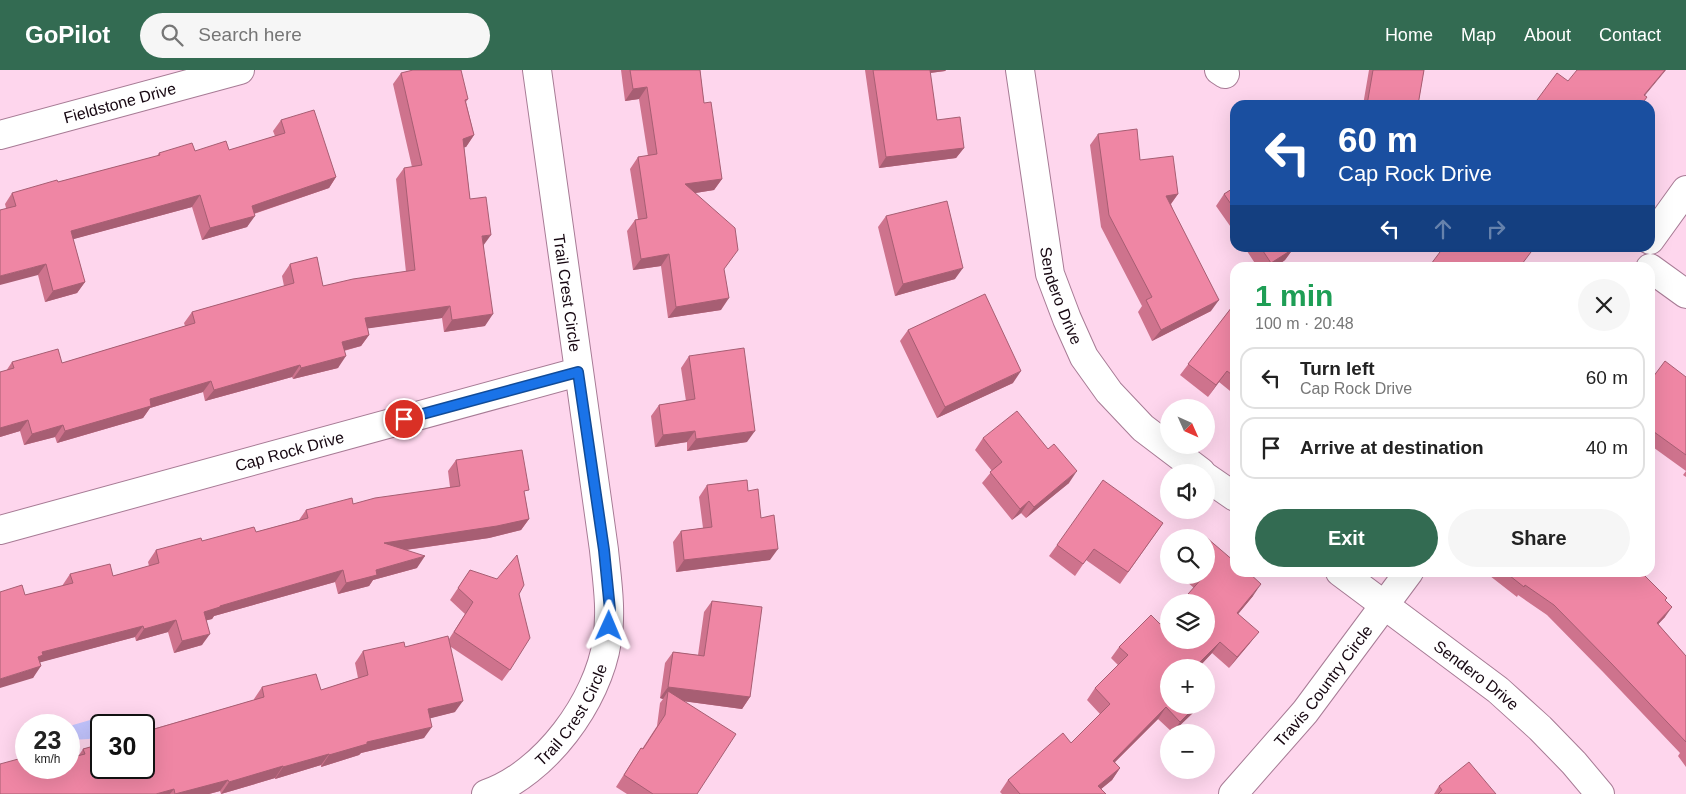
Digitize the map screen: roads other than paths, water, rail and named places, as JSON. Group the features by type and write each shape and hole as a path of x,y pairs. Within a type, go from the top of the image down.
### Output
{"street":[{"name":"Fieldstone Drive","path":"0,135 240,70"},
{"name":"Trail Crest Circle","path":"486,794 496,791 521,776 542,758 566,732 594,683 607,642 610,610 604,550 537,70"},
{"name":"Sendero Drive","path":"1020,70 1050,274 1067,320 1084,356 1110,392 1143,428 1190,464"},
{"path":"1655,239 1686,190"},
{"path":"1655,268 1686,294"},
{"name":"Cap Rock Drive","path":"0,530 578,372"},
{"path":"1215,483 1230,493"},
{"name":"Sendero Drive","path":"1347,577 1498,690 1540,728 1574,763 1600,794"},
{"name":"Travis Country Circle","path":"1233,794 1305,712 1386,606 1406,577"}],"water":[{"path":"90,720 90,739 80,739 80,723"}]}
